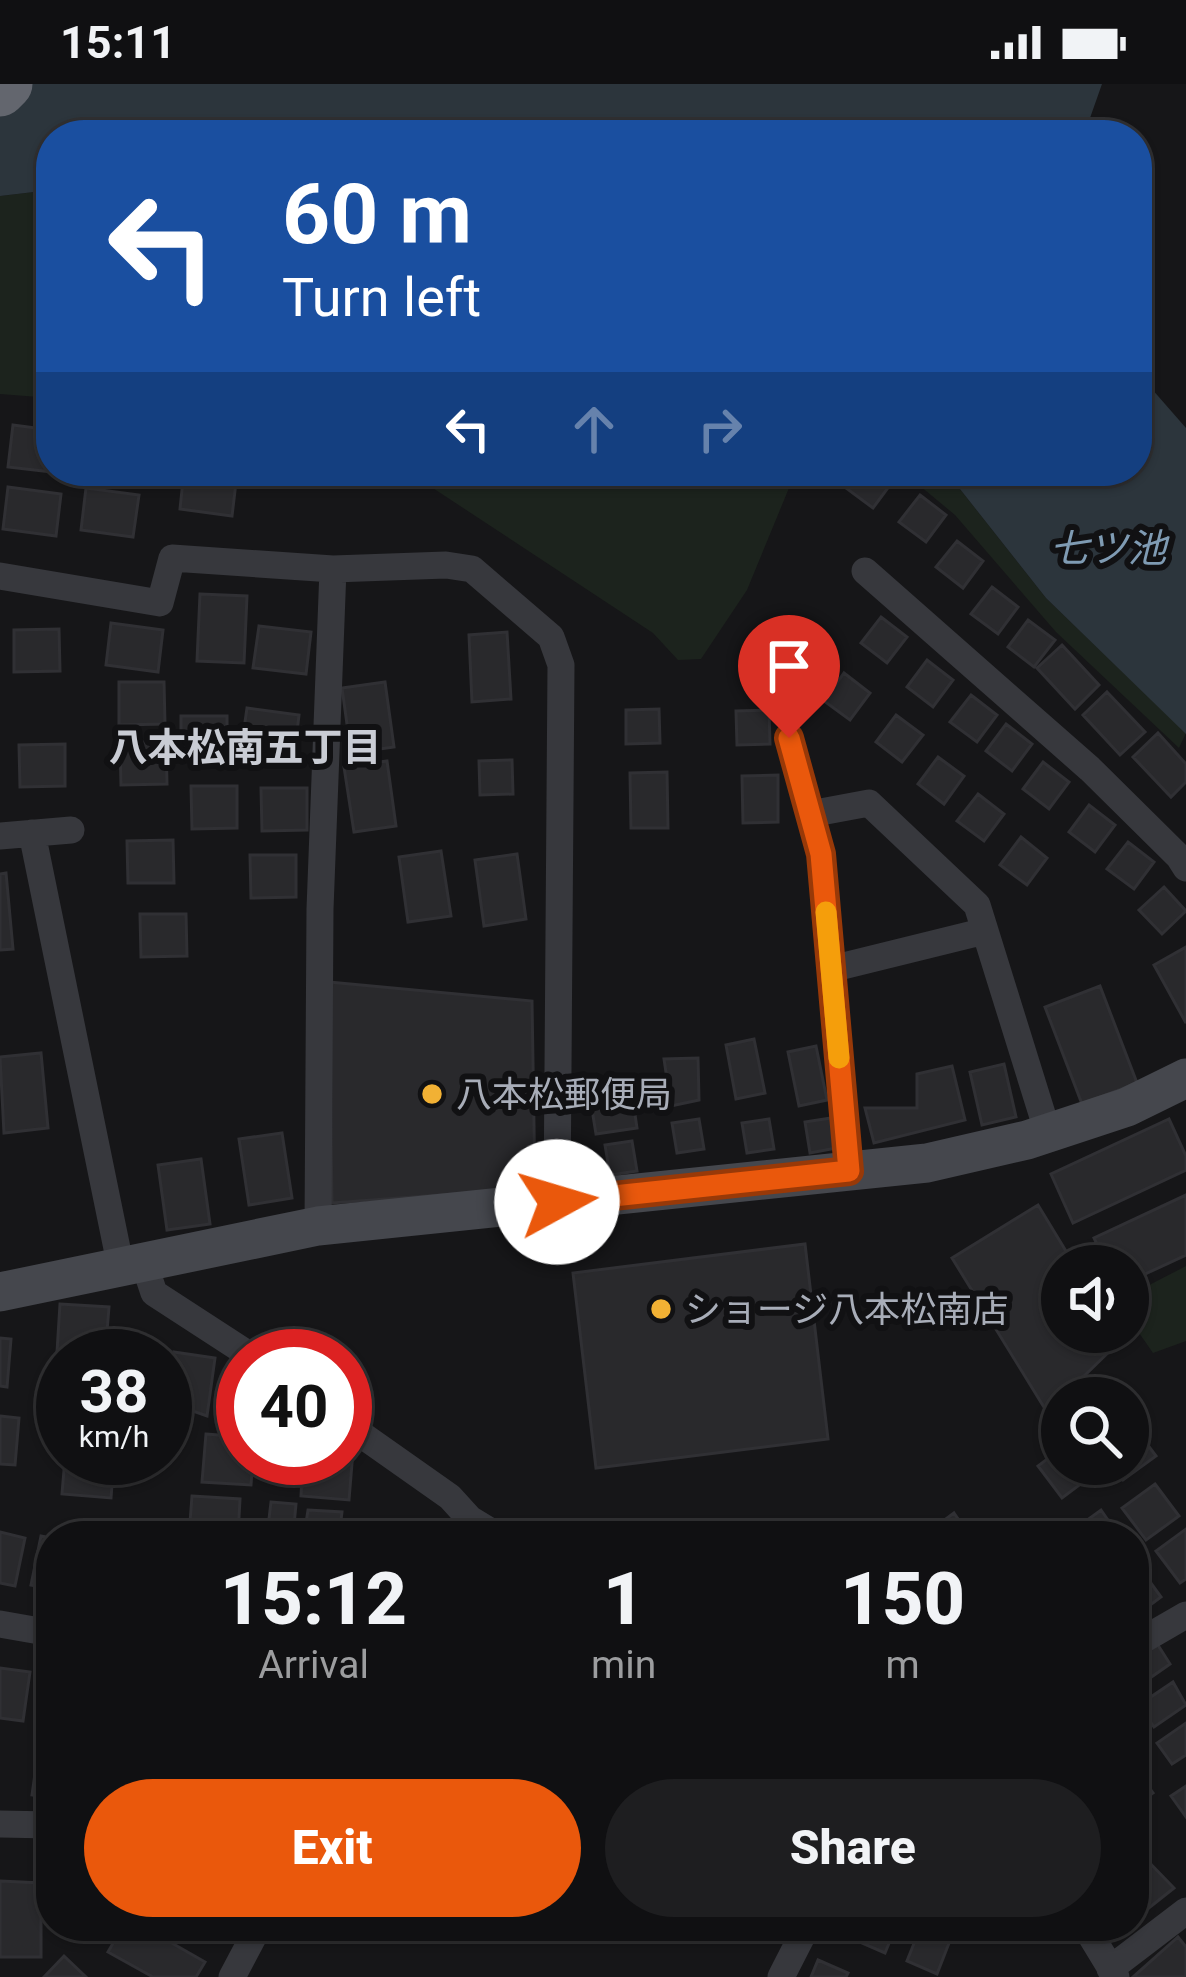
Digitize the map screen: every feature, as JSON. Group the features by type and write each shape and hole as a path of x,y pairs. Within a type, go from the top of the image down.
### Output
{"highway":[{"path":"0,91 7,84"}],"street":[{"path":"0,576 160,603 172,558 333,568 446,565 472,569 551,637 561,665 557,1202"},
{"path":"318,1226 320,909 333,568"},
{"path":"865,572 1090,769 1186,868"},
{"path":"789,738 821,854 849,1171"},
{"path":"809,814 868,803 977,904 1048,1133"},
{"path":"0,836 71,830"},
{"path":"32,833 132,1265 154,1293 216,1333"},
{"path":"831,969 985,931"},
{"path":"0,1292 318,1226 927,1163 1048,1133 1126,1107 1186,1078"},
{"path":"372,1442 450,1497 463,1521"},
{"path":"0,1624 36,1630"},
{"path":"1149,1640 1181,1628"},
{"path":"0,1824 36,1825"},
{"path":"1093,1941 1113,1973 1186,1911"},
{"path":"232,1977 251,1941"},
{"path":"781,1977 799,1941"}],"shaded area":[{"path":"36,192 36,397 0,394 0,196"},
{"path":"430,486 790,486 747,590 701,659 678,660 653,633"},
{"path":"920,486 958,486 1046,598 1186,733 1179,748 1056,632 955,515"},
{"path":"1186,1266 1186,1341 1153,1353 1149,1347 1149,1285"}],"water":[{"path":"0,84 1102,84 1089,120 36,120 36,192 0,196"},
{"name":"七ツ池","path":"1152,389 1186,428 1186,734 1046,598 958,486 1152,486"}],"building":[{"path":"13,425 36,428 36,470 8,467"},
{"path":"182,486 236,486 232,516 180,509"},
{"path":"848,486 889,486 873,508"},
{"path":"8,487 61,494 56,536 3,529"},
{"path":"86,488 139,495 133,537 81,530"},
{"path":"920,495 946,515 926,542 899,522"},
{"path":"957,541 983,561 963,588 936,567"},
{"path":"992,587 1018,607 998,634 971,614"},
{"path":"200,594 247,596 244,663 197,661"},
{"path":"881,617 907,637 887,663 861,643"},
{"path":"1028,620 1055,640 1034,667 1008,647"},
{"path":"111,623 163,630 158,672 106,665"},
{"path":"259,626 311,632 306,674 253,668"},
{"path":"59,629 60,671 14,672 14,630"},
{"path":"507,632 511,699 472,702 469,635"},
{"path":"1062,645 1099,685 1075,709 1037,668"},
{"path":"927,660 953,680 933,707 907,687"},
{"path":"844,673 870,693 850,720 824,701"},
{"path":"119,682 164,682 165,724 119,725"},
{"path":"385,682 394,747 351,753 342,688"},
{"path":"1107,692 1145,732 1120,755 1083,715"},
{"path":"971,695 997,715 977,742 950,722"},
{"path":"247,708 299,715 294,757 241,750"},
{"path":"659,709 660,743 626,744 626,710"},
{"path":"769,710 770,744 737,745 736,711"},
{"path":"896,715 923,735 902,762 876,742"},
{"path":"181,716 227,716 227,758 181,759"},
{"path":"1006,724 1032,744 1012,771 986,751"},
{"path":"1158,733 1186,764 1186,782 1171,797 1133,757"},
{"path":"120,742 166,742 167,784 121,785"},
{"path":"65,744 65,786 20,787 19,745"},
{"path":"938,757 964,776 944,804 918,784"},
{"path":"512,760 513,794 480,795 479,761"},
{"path":"387,761 396,826 354,832 344,767"},
{"path":"1043,762 1069,782 1049,809 1023,789"},
{"path":"667,772 668,828 631,828 630,773"},
{"path":"778,775 778,822 743,823 742,776"},
{"path":"191,786 237,786 237,828 192,829"},
{"path":"261,788 307,788 307,830 262,831"},
{"path":"978,794 1004,814 984,841 957,821"},
{"path":"1089,805 1115,825 1095,852 1069,832"},
{"path":"1021,837 1047,858 1027,885 1000,865"},
{"path":"173,840 174,883 128,883 127,841"},
{"path":"1128,842 1154,862 1134,889 1107,869"},
{"path":"441,851 451,916 408,922 399,857"},
{"path":"517,854 526,919 484,926 475,860"},
{"path":"250,855 296,855 296,897 251,898"},
{"path":"6,873 13,949 0,950 0,874"},
{"path":"1164,887 1186,911 1162,934 1139,910"},
{"path":"140,914 186,914 187,956 141,957"},
{"path":"1186,947 1186,1023 1154,965"},
{"name":"八本松郵便局","path":"329,982 532,1001 535,1188 332,1203"},
{"path":"1100,986 1137,1083 1082,1104 1045,1007"},
{"path":"754,1039 765,1093 736,1099 726,1045"},
{"path":"816,1046 827,1100 799,1106 788,1052"},
{"path":"41,1053 48,1128 4,1133 0,1057"},
{"path":"698,1058 699,1100 671,1106 664,1059"},
{"path":"1004,1064 1016,1117 982,1125 970,1072"},
{"path":"952,1066 965,1120 874,1143 865,1108 917,1108 917,1074"},
{"path":"630,1081 637,1128 596,1134 591,1103 604,1101 602,1086"},
{"path":"831,1118 836,1148 810,1153 805,1122"},
{"path":"699,1119 704,1149 677,1153 672,1123"},
{"path":"769,1119 774,1149 747,1153 742,1123"},
{"path":"1169,1119 1186,1156 1186,1170 1073,1223 1051,1174"},
{"path":"282,1133 292,1198 249,1205 239,1139"},
{"path":"632,1141 637,1171 610,1175 605,1145"},
{"path":"201,1159 210,1224 167,1230 158,1165"},
{"path":"1186,1195 1186,1255 1149,1272 1149,1245 1097,1245 1094,1238"},
{"path":"1038,1205 1062,1245 1041,1245 1041,1353 1108,1353 1083,1377 1041,1377 1041,1402 952,1258"},
{"path":"805,1244 828,1439 596,1468 573,1273"},
{"path":"60,1304 109,1307 107,1329 58,1329"},
{"path":"0,1338 11,1339 7,1387 0,1386"},
{"path":"192,1355 215,1358 207,1416 192,1411"},
{"path":"0,1416 19,1418 15,1465 0,1464"},
{"path":"206,1434 216,1435 216,1483 202,1482"},
{"path":"1155,1484 1179,1516 1149,1538 1149,1521 1132,1521 1122,1508"},
{"path":"63,1485 112,1485 111,1498 62,1494"},
{"path":"302,1485 350,1485 349,1500 301,1496"},
{"path":"1052,1485 1079,1485 1062,1498"},
{"path":"192,1496 240,1499 239,1521 190,1521"},
{"path":"271,1502 296,1504 294,1521 269,1521"},
{"path":"308,1510 342,1512 341,1521 306,1521"},
{"path":"1101,1510 1109,1521 1086,1521"},
{"path":"1186,1529 1186,1579 1180,1583 1156,1551"},
{"path":"0,1532 25,1538 15,1586 0,1583"},
{"path":"1149,1580 1161,1597 1149,1606"},
{"path":"1156,1642 1170,1664 1149,1679 1149,1647"},
{"path":"0,1668 30,1672 23,1721 0,1718"},
{"path":"1173,1682 1186,1705 1154,1727 1149,1720 1149,1698"},
{"path":"1186,1723 1186,1755 1172,1764 1157,1743"},
{"path":"1186,1786 1186,1817 1171,1796"},
{"path":"1149,1862 1174,1888 1149,1908"},
{"path":"0,1881 36,1883 36,1941 41,1941 41,1957 0,1957"},
{"path":"1178,1937 1186,1947 1186,1977 1133,1977"},
{"path":"114,1941 168,1941 205,1962 196,1977 153,1977 108,1952"},
{"path":"857,1941 890,1941 885,1953"},
{"path":"915,1941 949,1943 937,1974 907,1961"},
{"path":"64,1956 86,1977 44,1977"},
{"path":"818,1960 848,1973 846,1977 811,1977"}],"slow traffic":[{"path":"826,912 839,1058"}],"place":[{"name":"八本松郵便局","path":"432,1094"},
{"name":"ショージ八本松南店","path":"661,1309"}],"district":[{"name":"八本松南五丁目","path":"245,747"}],"route":[{"path":"557,1202 849,1171 821,854 789,738"}]}
